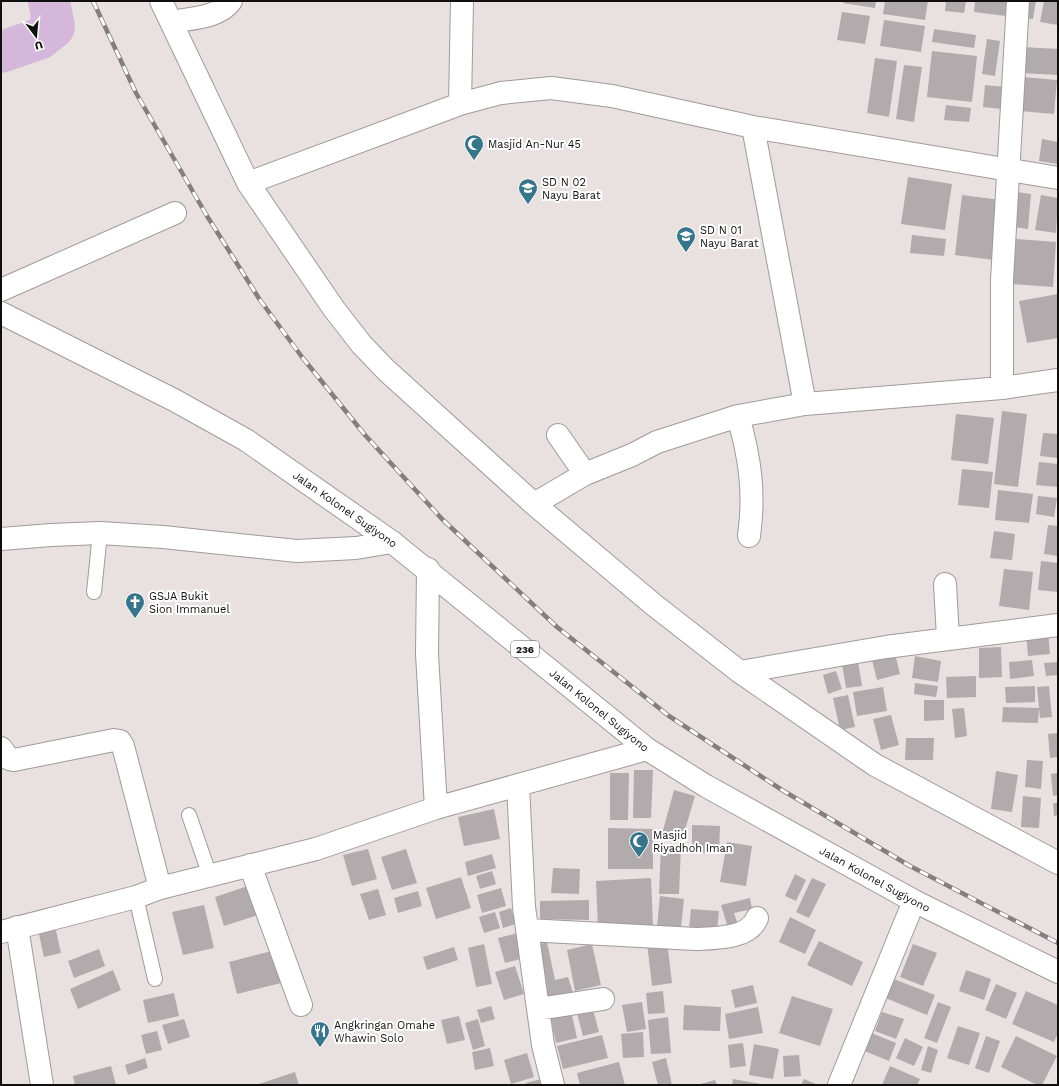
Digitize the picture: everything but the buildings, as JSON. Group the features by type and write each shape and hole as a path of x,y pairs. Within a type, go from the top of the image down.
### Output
{"street":[{"path":"162,1 248,183 334,309 362,345 386,370 534,504 654,605 740,672 875,765 1058,863"},
{"path":"171,22 218,13 227,7 232,1"},
{"path":"460,104 462,1"},
{"path":"1002,388 1002,280 1018,1"},
{"path":"248,183 460,104 501,93 551,88 612,96 753,127 1058,178"},
{"path":"753,127 805,404"},
{"path":"1,290 175,213"},
{"name":"Jalan Kolonel Sugiyono","path":"1,313 174,400 246,440 392,542 428,569 647,749 706,786 914,901 1058,972"},
{"path":"534,504 585,474 632,455 657,442 738,416 805,404 1002,388 1058,380"},
{"path":"738,416 748,450 751,476 751,515 749,536"},
{"path":"558,435 585,474"},
{"path":"1,540 51,535 100,534 163,537 298,551 356,548 392,542"},
{"path":"428,569 427,654 436,808"},
{"path":"946,584 948,638"},
{"path":"740,672 886,647 1058,625"},
{"path":"1,748 9,759 14,760 114,740 120,741 123,746 160,888"},
{"path":"42,1085 9,930 136,897 160,888 316,849 436,808 647,749"},
{"path":"518,785 524,907 543,1045 553,1085"},
{"path":"250,865 301,1005"},
{"path":"839,1085 914,901"},
{"path":"527,930 696,939 719,938 746,931 754,924 757,918"},
{"path":"538,1009 603,999"}],"lane":[{"path":"94,592 100,534"},
{"path":"189,815 210,876"},
{"path":"136,897 155,979"}],"waterway":[{"path":"1,52 39,39 54,27 49,1"}],"railway":[{"path":"93,1 136,93 207,216 260,300 302,357 365,435 442,519 557,627 669,716 782,790 910,866 1058,943"}],"place":[{"name":"Masjid An-Nur 45","path":"474,161"},
{"name":"SD N 02 Nayu Barat","path":"528,205"},
{"name":"SD N 01 Nayu Barat","path":"686,253"},
{"name":"GSJA Bukit Sion Immanuel","path":"135,619"},
{"name":"Masjid Riyadhoh Iman","path":"639,858"},
{"name":"Angkringan Omahe Whawin Solo","path":"320,1048"}]}
